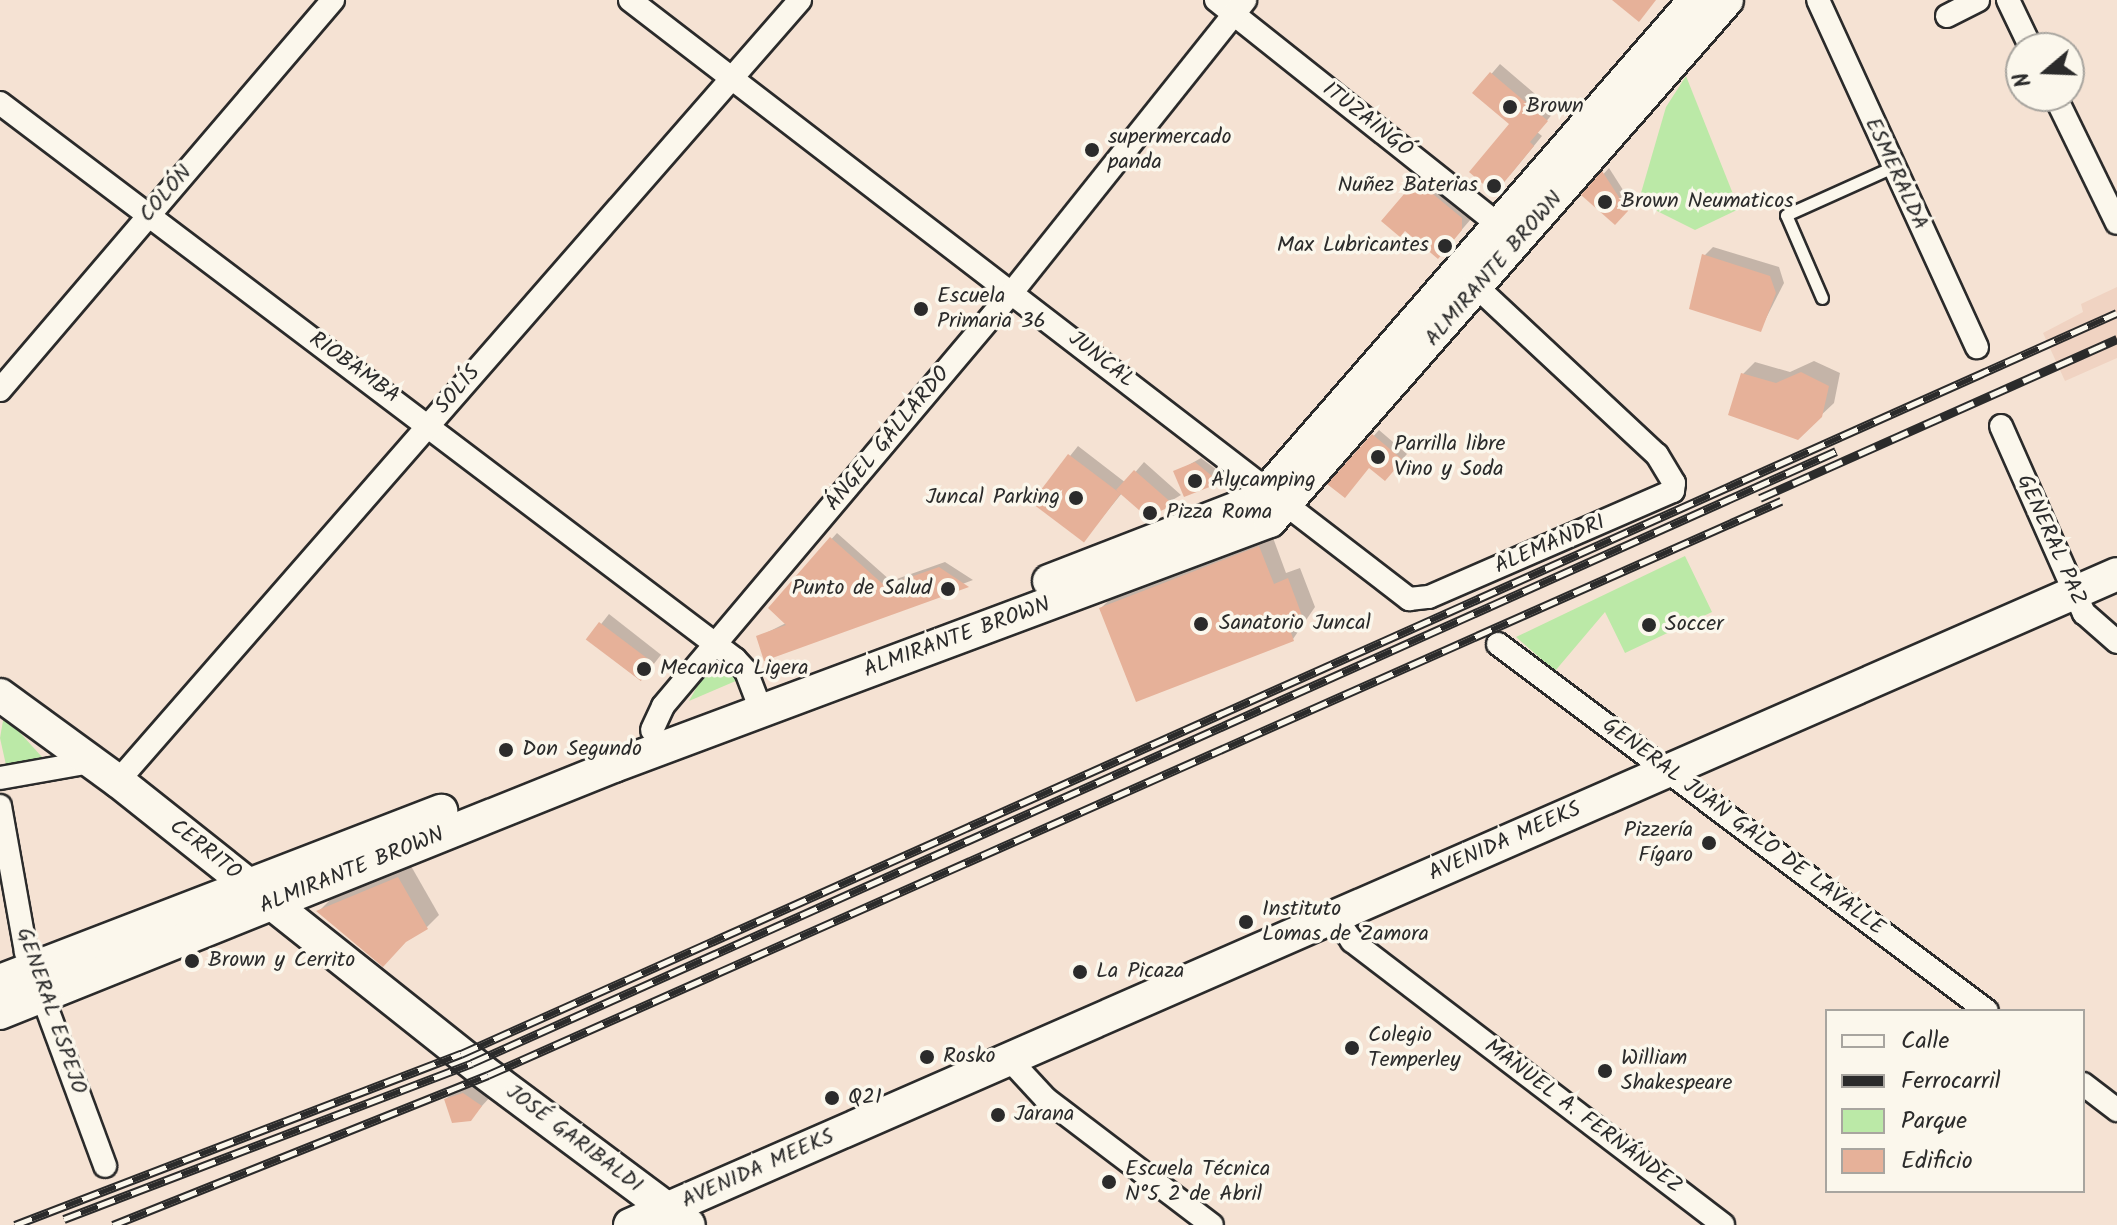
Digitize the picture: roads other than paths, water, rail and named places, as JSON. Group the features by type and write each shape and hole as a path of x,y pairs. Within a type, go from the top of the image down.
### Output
{"main road":[{"name":"ALMIRANTE BROWN","path":"0,1013 39,982 1240,510 1278,498 1478,288 1509,232 1695,0"},
{"name":"ALMIRANTE BROWN","path":"1278,498 1509,232 1727,0"},
{"name":"AVENIDA MEEKS","path":"630,1225 678,1217 1010,1060 2117,574"},
{"name":"CERRITO","path":"0,695 118,781 481,1070"},
{"name":"ALMIRANTE BROWN","path":"261,894 652,730 758,700"},
{"name":"ALMIRANTE BROWN","path":"0,981 39,982"},
{"name":"JOSÉ GARIBALDI","path":"481,1070 678,1217"}],"street":[{"name":"COLÓN","path":"0,390 333,0"},
{"name":"JUNCAL","path":"630,0 1013,291 1278,498 1399,597 1419,599"},
{"name":"SOLÍS","path":"118,781 800,0"},
{"name":"ITUZAINGÓ","path":"1216,0 1240,7 1509,232"},
{"name":"ESMERALDA","path":"1818,0 1977,347"},
{"path":"1947,16 1978,0"},
{"path":"2008,0 2023,32"},
{"name":"ÁNGEL GALLARDO","path":"652,730 663,706 1013,291 1240,7"},
{"name":"RIOBAMBA","path":"0,103 147,217 429,424 715,645 746,671 758,700"},
{"path":"2063,112 2117,223"},
{"name":"ALEMANDRI","path":"1419,599 1667,495 1674,483 1657,455 1478,288"},
{"name":"GENERAL PAZ","path":"2001,426 2074,594 2093,624 2117,642"},
{"name":"GENERAL JUAN GALO DE LAVALLE","path":"1498,644 1984,1009"},
{"path":"0,778 90,762"},
{"name":"GENERAL ESPEJO","path":"0,806 23,938 105,1166"},
{"name":"MANUEL A. FERNÁNDEZ","path":"1334,916 1352,941 1723,1225"},
{"path":"1010,1060 1046,1099 1212,1225"},
{"path":"2085,1086 2117,1110"}],"lane":[{"path":"1822,298 1786,215 1893,167"}],"railway":[{"path":"15,1225 461,1054 2117,313"},
{"path":"1760,498 2117,339"},
{"path":"64,1219 472,1063 1836,451"},
{"path":"113,1225 488,1075 1781,501"}],"place":[{"name":"Brown","path":"1510,107"},
{"name":"supermercado panda","path":"1092,150"},
{"name":"Nuñez Baterias","path":"1494,186"},
{"name":"Brown Neumaticos","path":"1605,202"},
{"name":"Max Lubricantes","path":"1445,246"},
{"name":"Escuela Primaria 36","path":"921,309"},
{"name":"Parrilla libre Vino y Soda","path":"1378,457"},
{"name":"Alycamping","path":"1195,481"},
{"name":"Juncal Parking","path":"1076,498"},
{"name":"Pizza Roma","path":"1150,513"},
{"name":"Punto de Salud","path":"948,589"},
{"name":"Sanatorio Juncal","path":"1201,624"},
{"name":"Soccer","path":"1649,625"},
{"name":"Mecanica Ligera","path":"644,669"},
{"name":"Don Segundo","path":"506,750"},
{"name":"Pizzería Fígaro","path":"1709,843"},
{"name":"Instituto Lomas de Zamora","path":"1246,922"},
{"name":"Brown y Cerrito","path":"192,961"},
{"name":"La Picaza","path":"1080,972"},
{"name":"Colegio Temperley","path":"1352,1048"},
{"name":"Rosko","path":"927,1057"},
{"name":"William Shakespeare","path":"1605,1071"},
{"name":"Q21","path":"832,1098"},
{"name":"Jarana","path":"998,1115"},
{"name":"Escuela Técnica N°5 2 de Abril","path":"1109,1182"}]}
